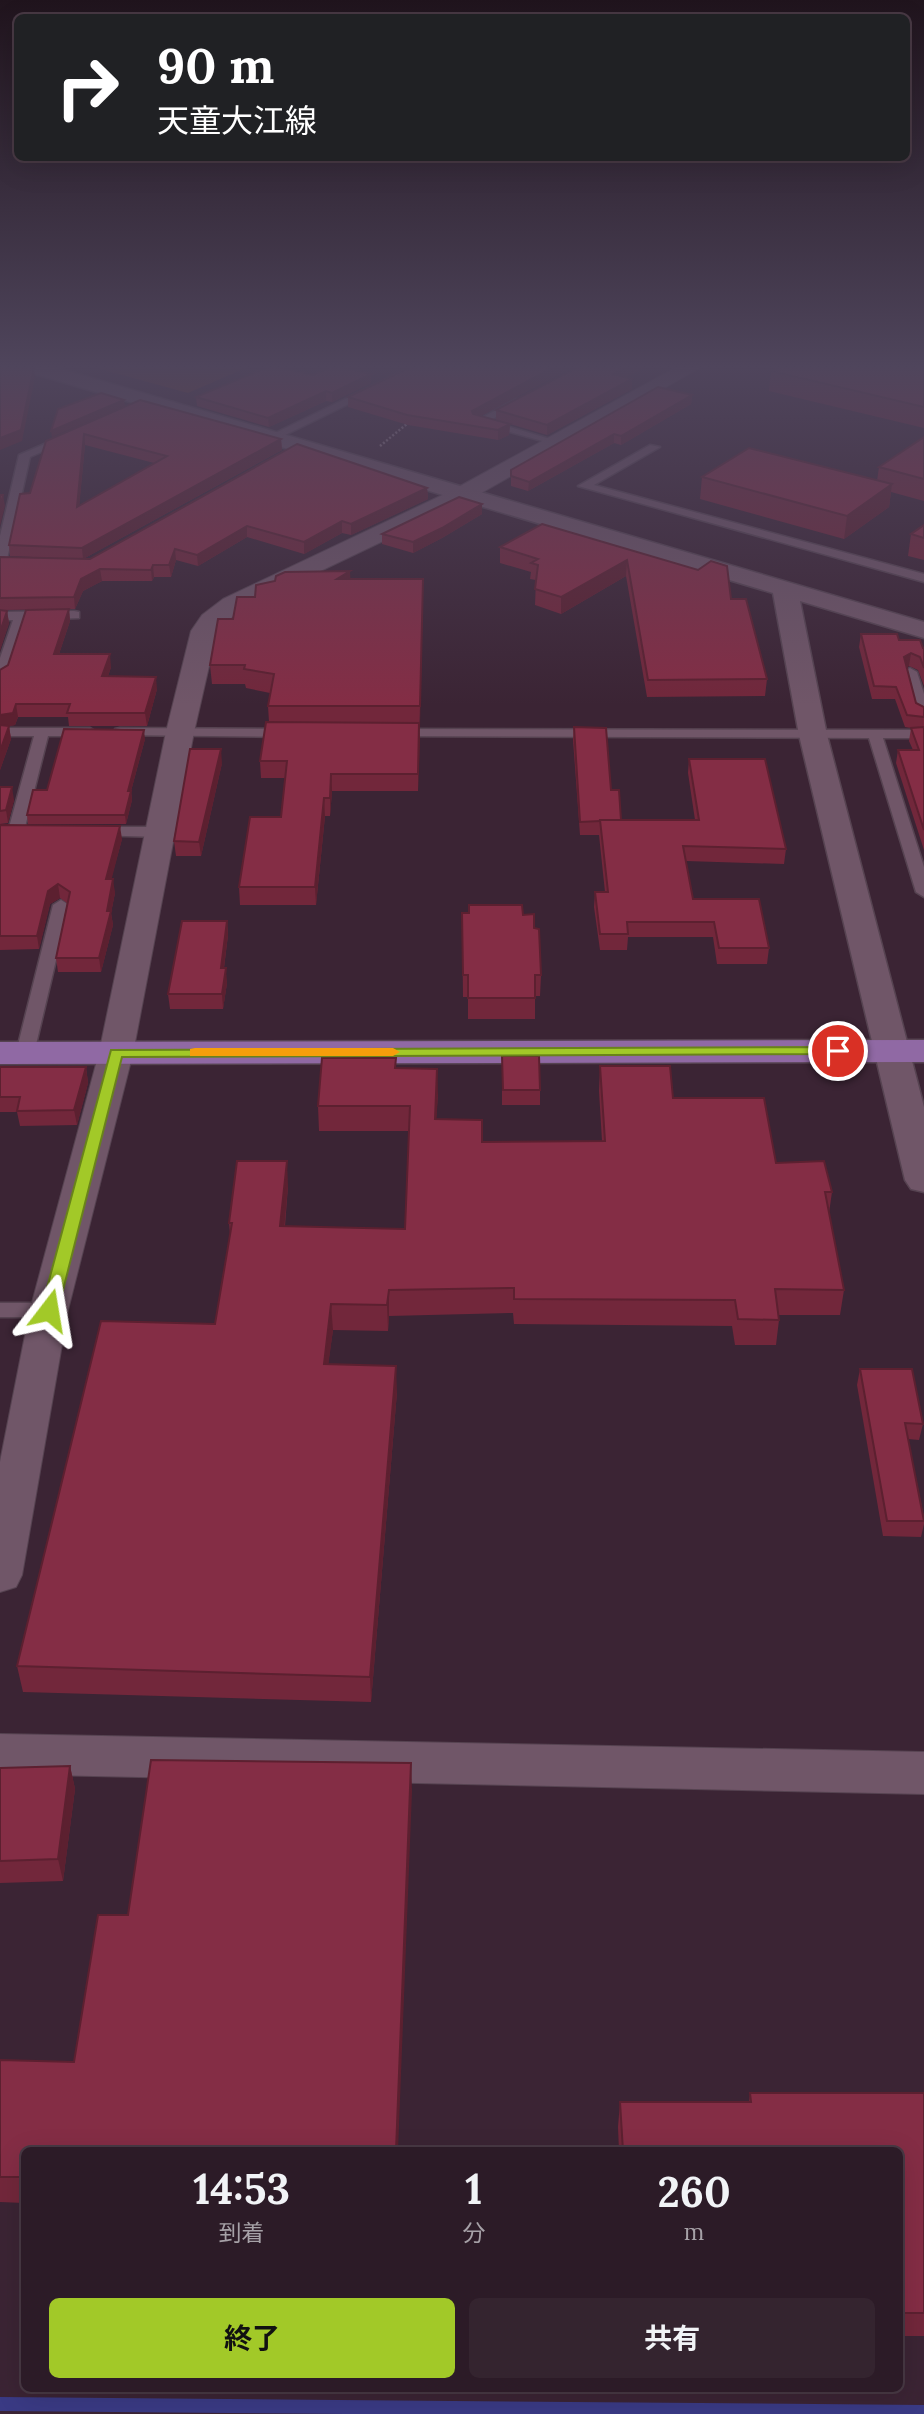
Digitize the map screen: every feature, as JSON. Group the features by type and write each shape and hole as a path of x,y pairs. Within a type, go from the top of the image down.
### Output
{"main road":[{"path":"12,1053 909,1051"}],"street":[{"path":"411,480 924,630"},
{"path":"0,1575 49,1310 116,1053 180,732 204,631 220,612 258,590 488,480"},
{"path":"785,591 813,735 909,1051 924,1180"},
{"path":"0,1754 924,1773"}],"lane":[{"path":"19,480 0,562 37,564"},
{"path":"595,480 584,486 924,578"},
{"path":"0,677 21,615"},
{"path":"0,616 74,615"},
{"path":"910,672 924,715"},
{"path":"0,732 304,733"},
{"path":"15,831 41,732"},
{"path":"373,733 924,734"},
{"path":"875,734 924,892"},
{"path":"81,831 160,832"},
{"path":"12,1053 61,905"},
{"path":"0,1310 49,1310"}],"building":[{"path":"34,480 80,480 77,507 125,480 207,480 82,548 9,545 20,494 30,493"},
{"path":"233,480 402,480 427,488 351,524 342,521 304,542 247,526 197,555 175,549 169,565 153,565 151,570 100,569 81,579 74,597 0,598 0,557 90,559"},
{"path":"712,480 875,480 892,484 847,516"},
{"path":"459,497 482,504 413,542 382,534"},
{"path":"542,524 698,570 711,561 727,566 731,599 746,599 767,679 648,680 627,560 561,597 535,589 538,565 531,563 538,559 500,547"},
{"path":"924,525 924,538 911,534"},
{"path":"350,571 337,579 423,579 420,706 268,706 274,674 244,669 245,665 210,665 218,619 233,619 237,597 255,597 256,585 275,581 276,576 285,572"},
{"path":"69,609 54,654 110,654 102,676 156,677 145,713 67,713 70,704 16,704 13,713 0,715 0,670 8,665 26,610"},
{"path":"0,610 7,611 0,632"},
{"path":"861,634 897,634 899,640 920,640 924,648 924,668 920,657 911,653 904,657 916,703 924,707 924,717 907,715 896,687 874,686"},
{"path":"266,722 419,723 418,774 331,774 330,798 324,798 315,887 239,887 250,817 281,817 287,761 260,761"},
{"path":"0,725 9,726 0,751"},
{"path":"574,727 606,728 611,790 619,790 621,820 580,822"},
{"path":"924,727 924,830 898,750 919,750 911,728"},
{"path":"64,729 144,730 128,791 131,791 125,815 27,815 33,790 47,790"},
{"path":"190,749 221,749 199,842 174,841"},
{"path":"689,759 765,759 786,849 683,846 693,899 759,899 769,948 719,948 714,922 627,922 628,934 600,934 595,892 608,892 600,820 699,820"},
{"path":"0,787 12,787 6,810 0,811"},
{"path":"0,825 120,826 106,879 113,879 107,911 111,911 99,958 56,958 70,892 58,884 48,891 37,936 0,936"},
{"path":"469,905 522,905 523,915 534,914 534,928 539,929 541,975 535,975 535,998 468,998 468,975 463,975 462,913 469,913"},
{"path":"182,921 227,921 221,968 226,968 222,994 168,994"},
{"path":"502,1056 539,1056 540,1090 503,1090"},
{"path":"322,1058 396,1058 395,1068 437,1069 435,1119 482,1120 482,1142 605,1141 600,1066 670,1066 673,1098 764,1098 776,1163 824,1161 832,1192 825,1192 844,1290 775,1289 779,1320 738,1319 735,1300 514,1299 514,1288 389,1290 387,1305 331,1304 324,1364 396,1366 370,1677 17,1666 101,1321 215,1324 232,1223 229,1223 237,1161 287,1161 280,1226 405,1229 410,1106 318,1106"},
{"path":"0,1067 86,1067 74,1110 17,1111 20,1097 0,1097"},
{"path":"860,1369 912,1369 923,1424 905,1423 924,1521 887,1521"},
{"path":"151,1760 411,1763 396,2147 21,2147 21,2177 0,2177 0,2060 74,2062 98,1915 128,1915"},
{"path":"70,1766 58,1859 0,1861 0,1768"},
{"path":"750,2093 924,2093 924,2313 903,2313 903,2147 623,2147 620,2102 751,2102"}],"waterway":[{"path":"0,2404 924,2412"}],"slow traffic":[{"path":"195,1052 393,1052"}],"route":[{"path":"49,1310 116,1053 838,1051"}]}
